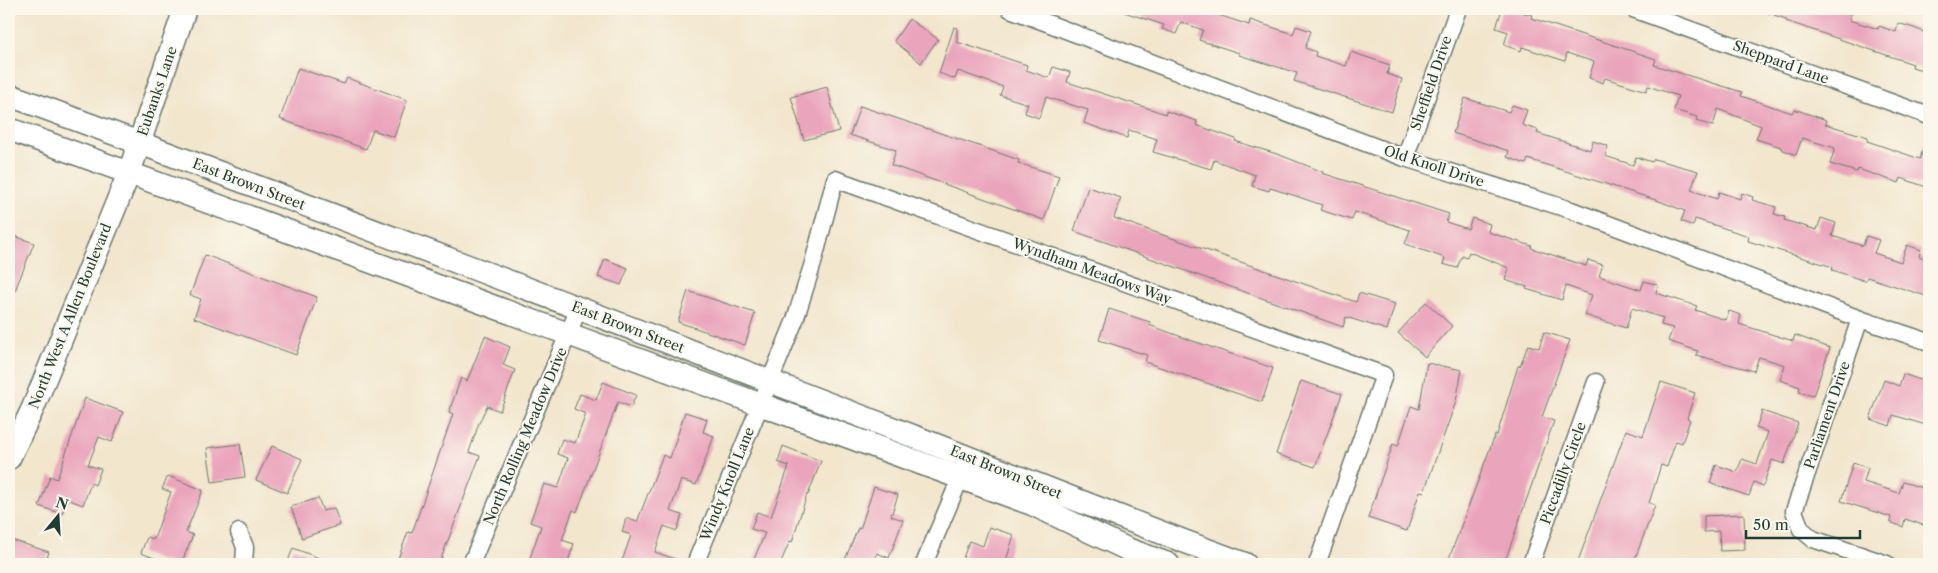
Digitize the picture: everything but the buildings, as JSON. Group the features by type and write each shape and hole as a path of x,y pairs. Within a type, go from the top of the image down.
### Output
{"main road":[{"name":"Eubanks Lane","path":"129,173 185,9"},
{"name":"East Brown Street","path":"9,95 579,308 969,457 1134,524 1245,564"},
{"name":"East Brown Street","path":"9,129 1032,504 1127,549 1168,564"},
{"name":"North West A Allen Boulevard","path":"9,458 33,408 129,173"}],"street":[{"name":"Old Knoll Drive","path":"1010,9 1405,158 1571,210 1860,319 1929,342"},
{"name":"Sheffield Drive","path":"1405,158 1458,9"},
{"name":"Sheppard Lane","path":"1633,9 1929,116"},
{"name":"Wyndham Meadows Way","path":"759,404 797,314 813,263 835,179 1384,375 1316,564"},
{"name":"North Rolling Meadow Drive","path":"471,564 579,308"},
{"name":"Parliament Drive","path":"1860,319 1794,511 1801,528 1813,538 1887,564"},
{"name":"Piccadilly Circle","path":"1531,564 1596,382"},
{"name":"Windy Knoll Lane","path":"695,564 759,404"},
{"path":"924,564 969,457"},
{"path":"239,532 246,547 244,564"}]}
